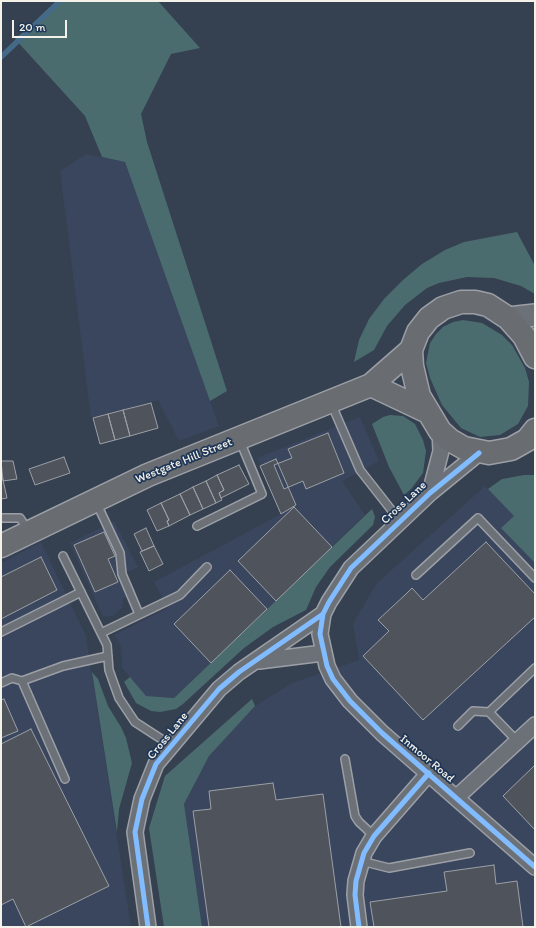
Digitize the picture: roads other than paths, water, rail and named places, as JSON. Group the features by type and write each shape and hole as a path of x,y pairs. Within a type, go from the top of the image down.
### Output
{"highway":[{"path":"535,357 524,336 508,318 488,305 475,302 461,302 443,308 429,318 418,332 411,350 414,379 419,396 440,431 450,440 464,448 479,453 501,452 511,449 527,440 535,430"},
{"name":"Westgate Hill Street","path":"1,546 148,475 371,385 411,350"},
{"path":"371,385 428,412"},
{"path":"511,449 535,450"}],"main road":[{"path":"508,318 535,315"}],"street":[{"name":"Cross Lane","path":"430,493 441,451 440,431"},
{"name":"Cross Lane","path":"256,662 324,653 320,634 323,614 335,590 351,568 430,493 479,453"},
{"name":"Cross Lane","path":"148,927 135,832 142,799 156,764 219,689 239,672 256,662 323,614"},
{"name":"Inmoor Road","path":"324,653 333,679 350,702 382,734 457,797 535,867"},
{"path":"457,797 535,725"},
{"path":"359,927 355,895 356,881 361,861 374,836 429,773"}],"lane":[{"path":"330,402 360,470 400,521"},
{"path":"197,526 262,494 239,439"},
{"path":"95,500 120,553 122,574 139,614"},
{"path":"1,518 20,518 29,532"},
{"path":"416,575 478,518 535,578"},
{"path":"63,556 107,645 110,670 119,698 135,722 172,746"},
{"path":"101,633 180,595 206,567"},
{"path":"1,632 81,592"},
{"path":"1,683 12,678 22,681 63,666 108,656"},
{"path":"489,712 535,668"},
{"path":"22,681 65,779"},
{"path":"458,726 473,711 489,712 517,741"},
{"path":"345,759 355,816 359,822 374,836"},
{"path":"361,861 389,868 470,853"}],"waterway":[{"path":"1,57 60,1"}]}
